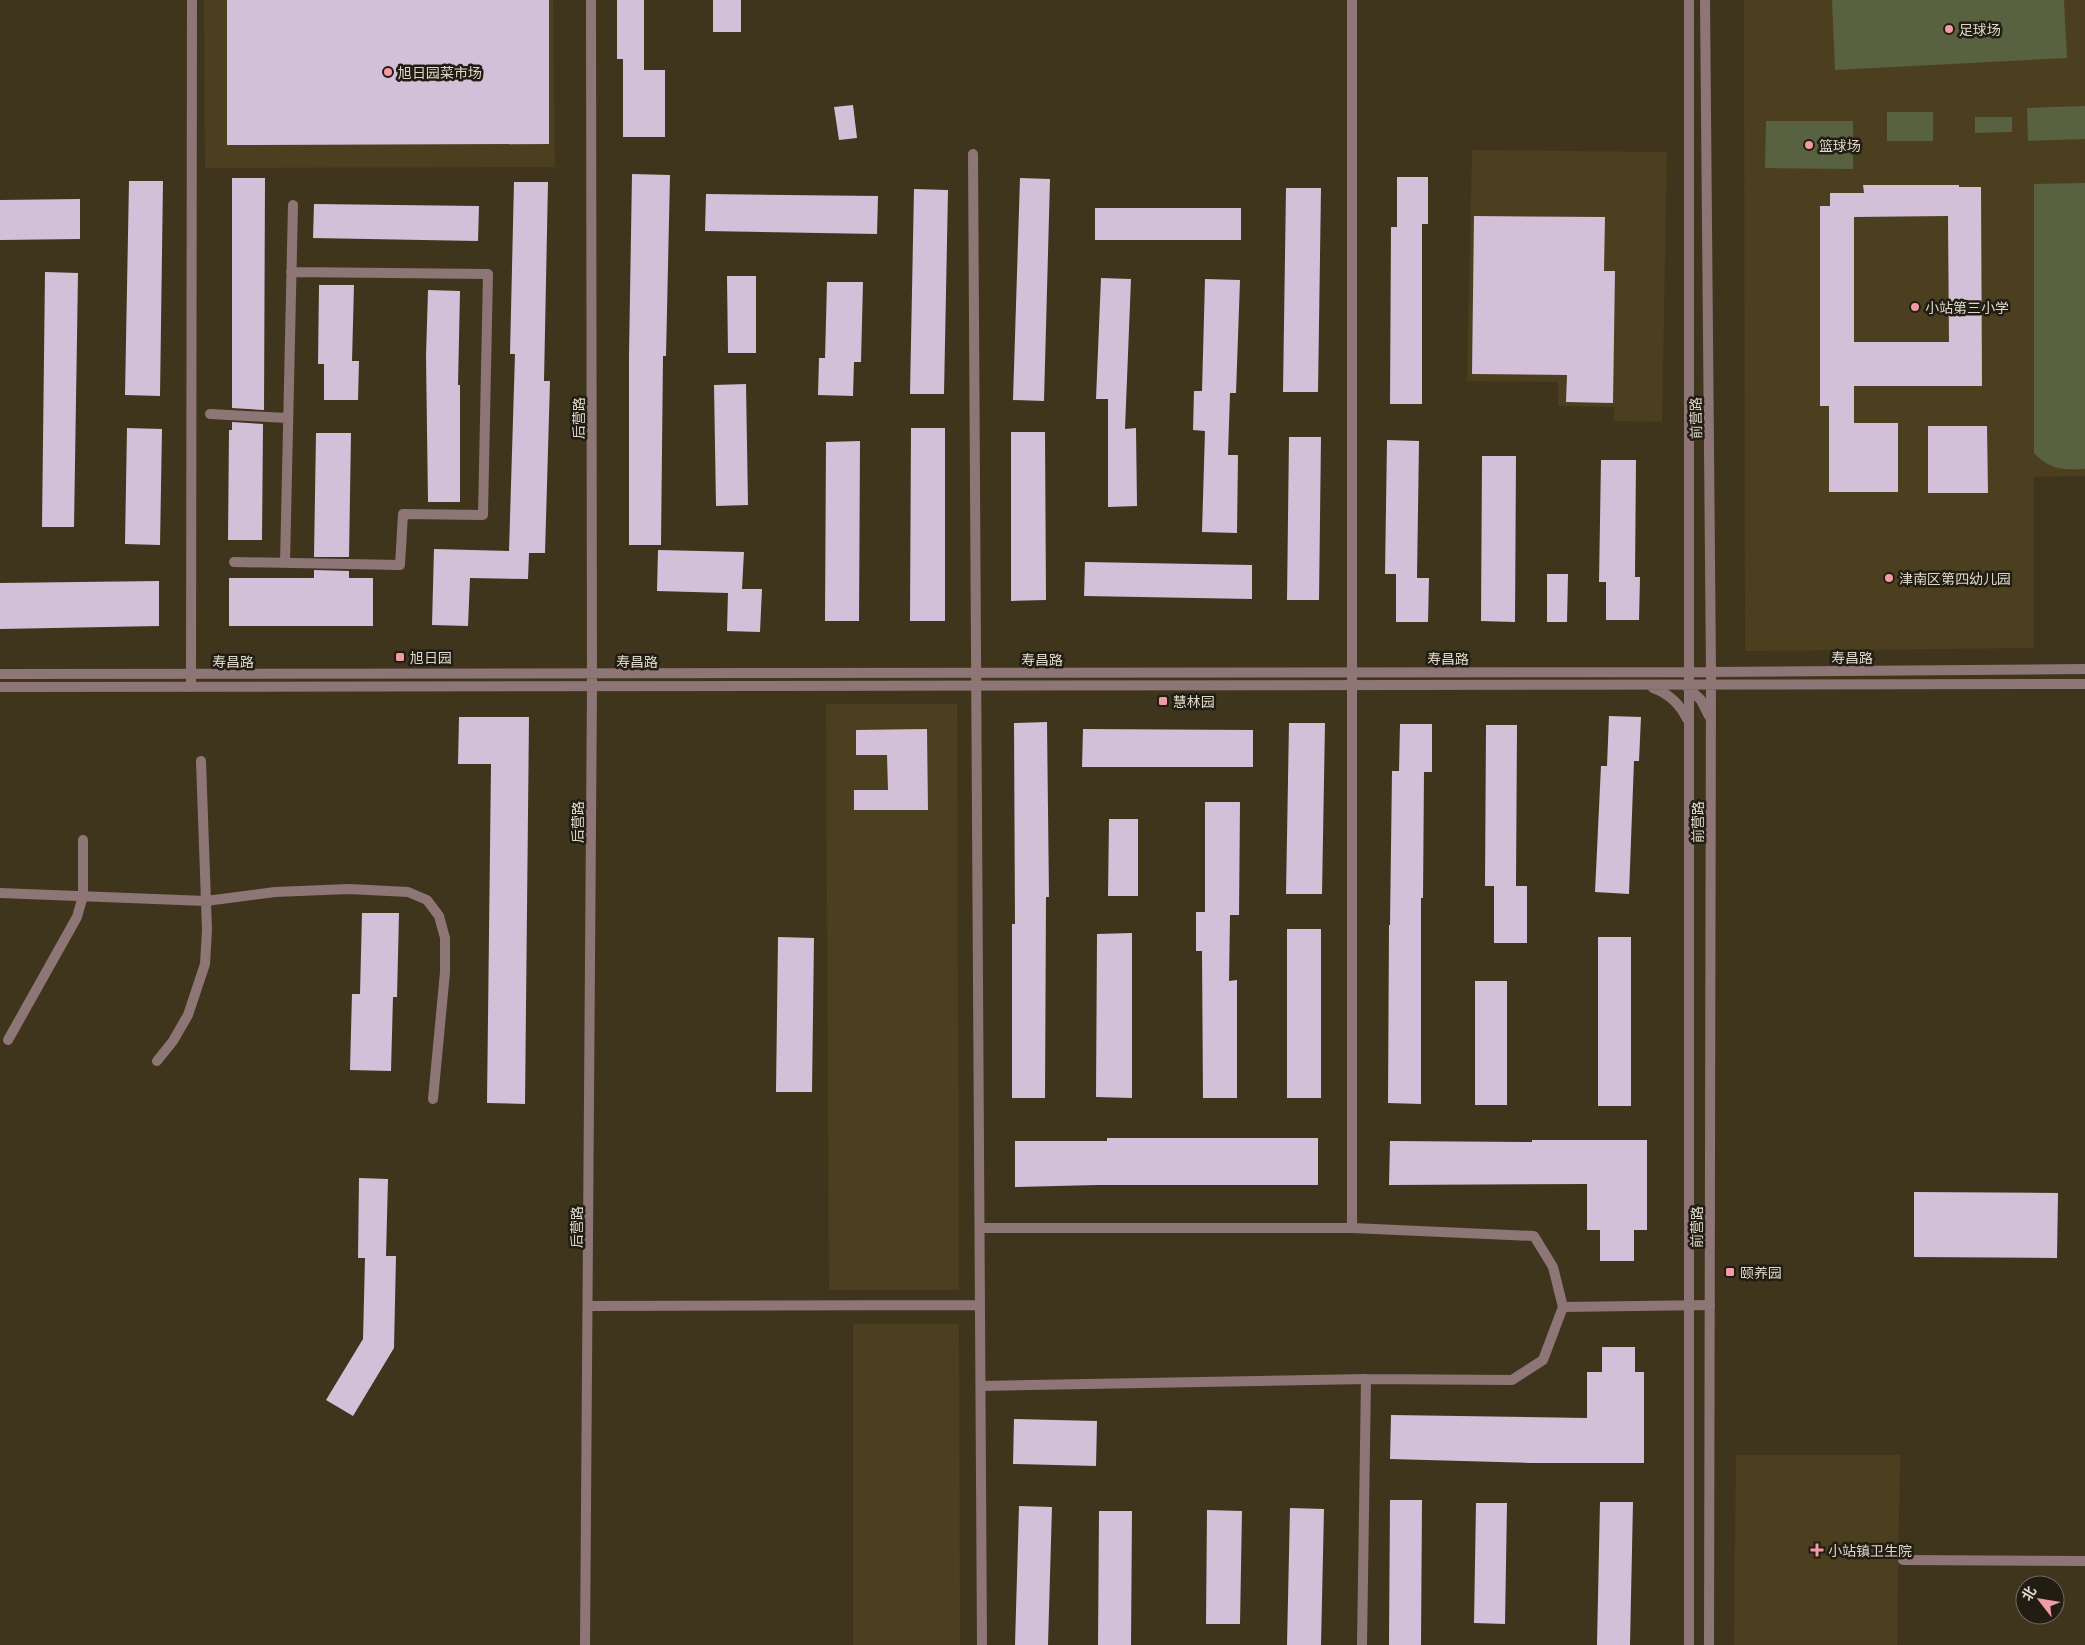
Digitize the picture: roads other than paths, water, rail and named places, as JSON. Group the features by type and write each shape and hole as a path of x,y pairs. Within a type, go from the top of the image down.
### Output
{"street":[{"path":"191,687 192,0"},
{"name":"后营路","path":"585,1645 589,1306 592,687 592,0"},
{"path":"1352,0 1352,1228"},
{"name":"前营路","path":"1688,1645 1687,686 1689,0"},
{"name":"前营路","path":"1704,0 1711,672 1708,1645"},
{"path":"973,154 982,1645"},
{"path":"285,563 293,205"},
{"path":"234,562 400,565 403,514 483,515 488,274 291,272"},
{"path":"210,414 287,418"},
{"name":"寿昌路","path":"0,674 1711,672 2085,669"},
{"path":"1645,672 1668,676 1687,686 1704,704 1711,722"},
{"name":"寿昌路","path":"0,687 2085,684"},
{"path":"1645,686 1670,696 1680,707 1688,722"},
{"path":"157,1061 173,1041 188,1016 205,964 207,930 201,761"},
{"path":"8,1040 77,917 83,896 83,840"},
{"path":"0,893 206,901 275,892 349,888 408,892 426,900 439,916 445,938 445,972 434,1099"},
{"path":"980,1228 1352,1228 1534,1236 1553,1267 1563,1307 1543,1360 1512,1380 1366,1379 981,1386"},
{"path":"589,1306 980,1305"},
{"path":"1563,1307 1710,1305"},
{"path":"1362,1645 1366,1379"},
{"path":"1903,1560 2085,1561"}],"place":[{"name":"足球场","path":"1949,29"},
{"name":"旭日园菜市场","path":"388,72"},
{"name":"篮球场","path":"1809,145"},
{"name":"小站第三小学","path":"1915,307"},
{"name":"津南区第四幼儿园","path":"1889,578"},
{"name":"旭日园","path":"400,657"},
{"name":"慧林园","path":"1163,701"},
{"name":"颐养园","path":"1730,1272"},
{"name":"小站镇卫生院","path":"1817,1550"}]}
